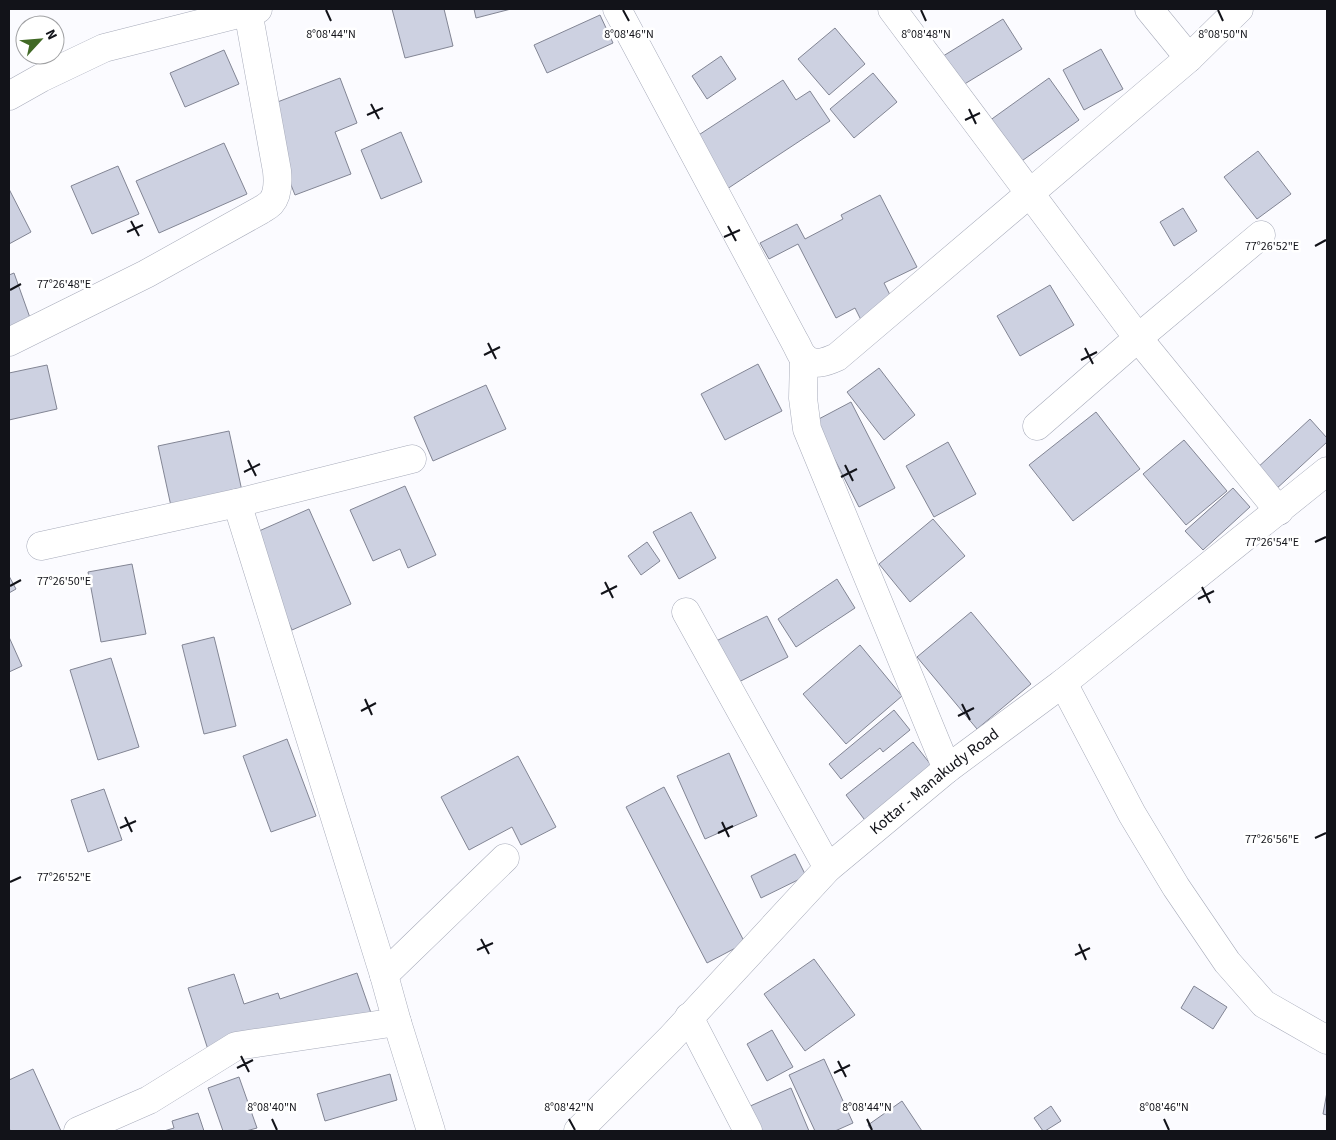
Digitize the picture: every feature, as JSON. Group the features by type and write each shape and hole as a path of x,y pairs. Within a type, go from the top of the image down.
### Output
{"street":[{"path":"617,9 804,357 814,363 826,363 837,357 1189,58 1239,9"},
{"path":"892,9 1138,338 1279,511"},
{"path":"1149,9 1189,58"},
{"path":"9,96 41,78 104,48 253,10 278,180 271,202 261,210 146,274 9,342"},
{"path":"1037,426 1261,235"},
{"path":"804,357 802,398 807,429 947,769"},
{"path":"41,546 237,503 412,459"},
{"name":"Kottar - Manakudy Road","path":"578,1131 670,1039 828,868 947,769 1063,683 1327,471"},
{"path":"237,503 431,1131"},
{"path":"686,612 828,868"},
{"path":"1063,683 1132,814 1156,855 1176,888 1227,962 1264,1004 1327,1040"},
{"path":"384,975 505,858"},
{"path":"689,1017 748,1131"},
{"path":"78,1131 149,1100 236,1046 397,1022"}],"building":[{"path":"392,9 444,9 453,46 405,58"},
{"path":"474,9 511,9 476,18"},
{"path":"600,15 613,43 547,73 534,45"},
{"path":"1003,19 1022,49 958,88 940,58"},
{"path":"835,28 865,64 829,95 798,59"},
{"path":"1101,49 1123,89 1084,110 1063,70"},
{"path":"224,50 239,84 185,107 170,73"},
{"path":"721,56 736,79 707,99 692,76"},
{"path":"873,73 897,102 854,138 830,109"},
{"path":"340,78 357,123 335,132 351,174 295,195 276,147 267,106"},
{"path":"1049,78 1079,120 1019,163 989,121"},
{"path":"783,80 796,100 810,91 830,121 724,191 691,140"},
{"path":"401,132 422,182 381,199 361,150"},
{"path":"224,143 247,194 159,233 136,181"},
{"path":"1258,151 1291,194 1257,219 1224,177"},
{"path":"118,166 139,214 92,234 71,186"},
{"path":"9,189 31,232 9,244"},
{"path":"880,195 917,267 884,283 894,303 861,320 855,308 836,318 798,244 769,259 760,243 797,224 805,239 843,219 841,215"},
{"path":"1183,208 1197,231 1174,246 1160,222"},
{"path":"14,273 34,329 9,338 9,275"},
{"path":"1050,285 1074,325 1020,356 997,316"},
{"path":"758,364 782,411 725,440 701,394"},
{"path":"47,365 57,409 9,420 9,373"},
{"path":"879,368 915,415 884,440 847,392"},
{"path":"486,385 506,429 433,461 414,417"},
{"path":"851,402 895,488 859,507 815,421"},
{"path":"1096,412 1140,469 1073,521 1029,465"},
{"path":"1310,419 1327,438 1327,442 1274,491 1255,470"},
{"path":"229,431 245,505 174,520 158,446"},
{"path":"1184,440 1227,491 1186,525 1143,474"},
{"path":"948,442 976,494 934,517 906,466"},
{"path":"405,486 436,555 408,568 400,549 373,561 350,510"},
{"path":"1233,488 1250,507 1203,550 1185,531"},
{"path":"309,509 351,604 292,630 250,535"},
{"path":"691,512 716,558 679,579 653,532"},
{"path":"933,519 965,556 910,602 879,564"},
{"path":"647,542 660,561 641,575 628,556"},
{"path":"132,564 146,634 101,642 88,572"},
{"path":"9,576 16,589 9,593"},
{"path":"837,579 855,608 796,647 778,619"},
{"path":"971,612 1031,684 977,729 917,657"},
{"path":"767,616 788,657 729,687 708,645"},
{"path":"9,637 22,666 9,672"},
{"path":"214,637 236,726 204,734 182,645"},
{"path":"860,645 902,696 846,744 803,694"},
{"path":"111,658 139,747 98,760 70,670"},
{"path":"894,710 910,730 883,752 880,748 841,779 829,764"},
{"path":"287,739 316,816 271,832 243,756"},
{"path":"913,742 935,770 867,823 846,795"},
{"path":"729,753 757,816 705,839 677,776"},
{"path":"518,756 556,827 521,845 512,827 469,850 441,797"},
{"path":"664,787 745,943 707,963 626,807"},
{"path":"104,789 122,840 88,852 71,800"},
{"path":"795,854 806,876 761,898 751,876"},
{"path":"814,959 855,1015 805,1051 764,994"},
{"path":"357,973 371,1013 213,1065 188,988 234,974 244,1004 278,993 280,999"},
{"path":"1194,986 1227,1007 1213,1029 1181,1008"},
{"path":"772,1030 793,1067 767,1081 747,1044"},
{"path":"824,1059 853,1123 835,1131 815,1131 789,1075"},
{"path":"33,1069 61,1131 10,1131 9,1080"},
{"path":"390,1074 397,1100 325,1121 317,1094"},
{"path":"239,1077 257,1128 246,1131 223,1131 208,1088"},
{"path":"791,1088 809,1131 758,1131 748,1107"},
{"path":"1327,1092 1327,1115 1323,1114"},
{"path":"902,1101 922,1131 872,1131 868,1125"},
{"path":"1051,1106 1061,1121 1043,1131 1034,1118"},
{"path":"198,1113 204,1131 164,1131 174,1128 172,1121"}]}
